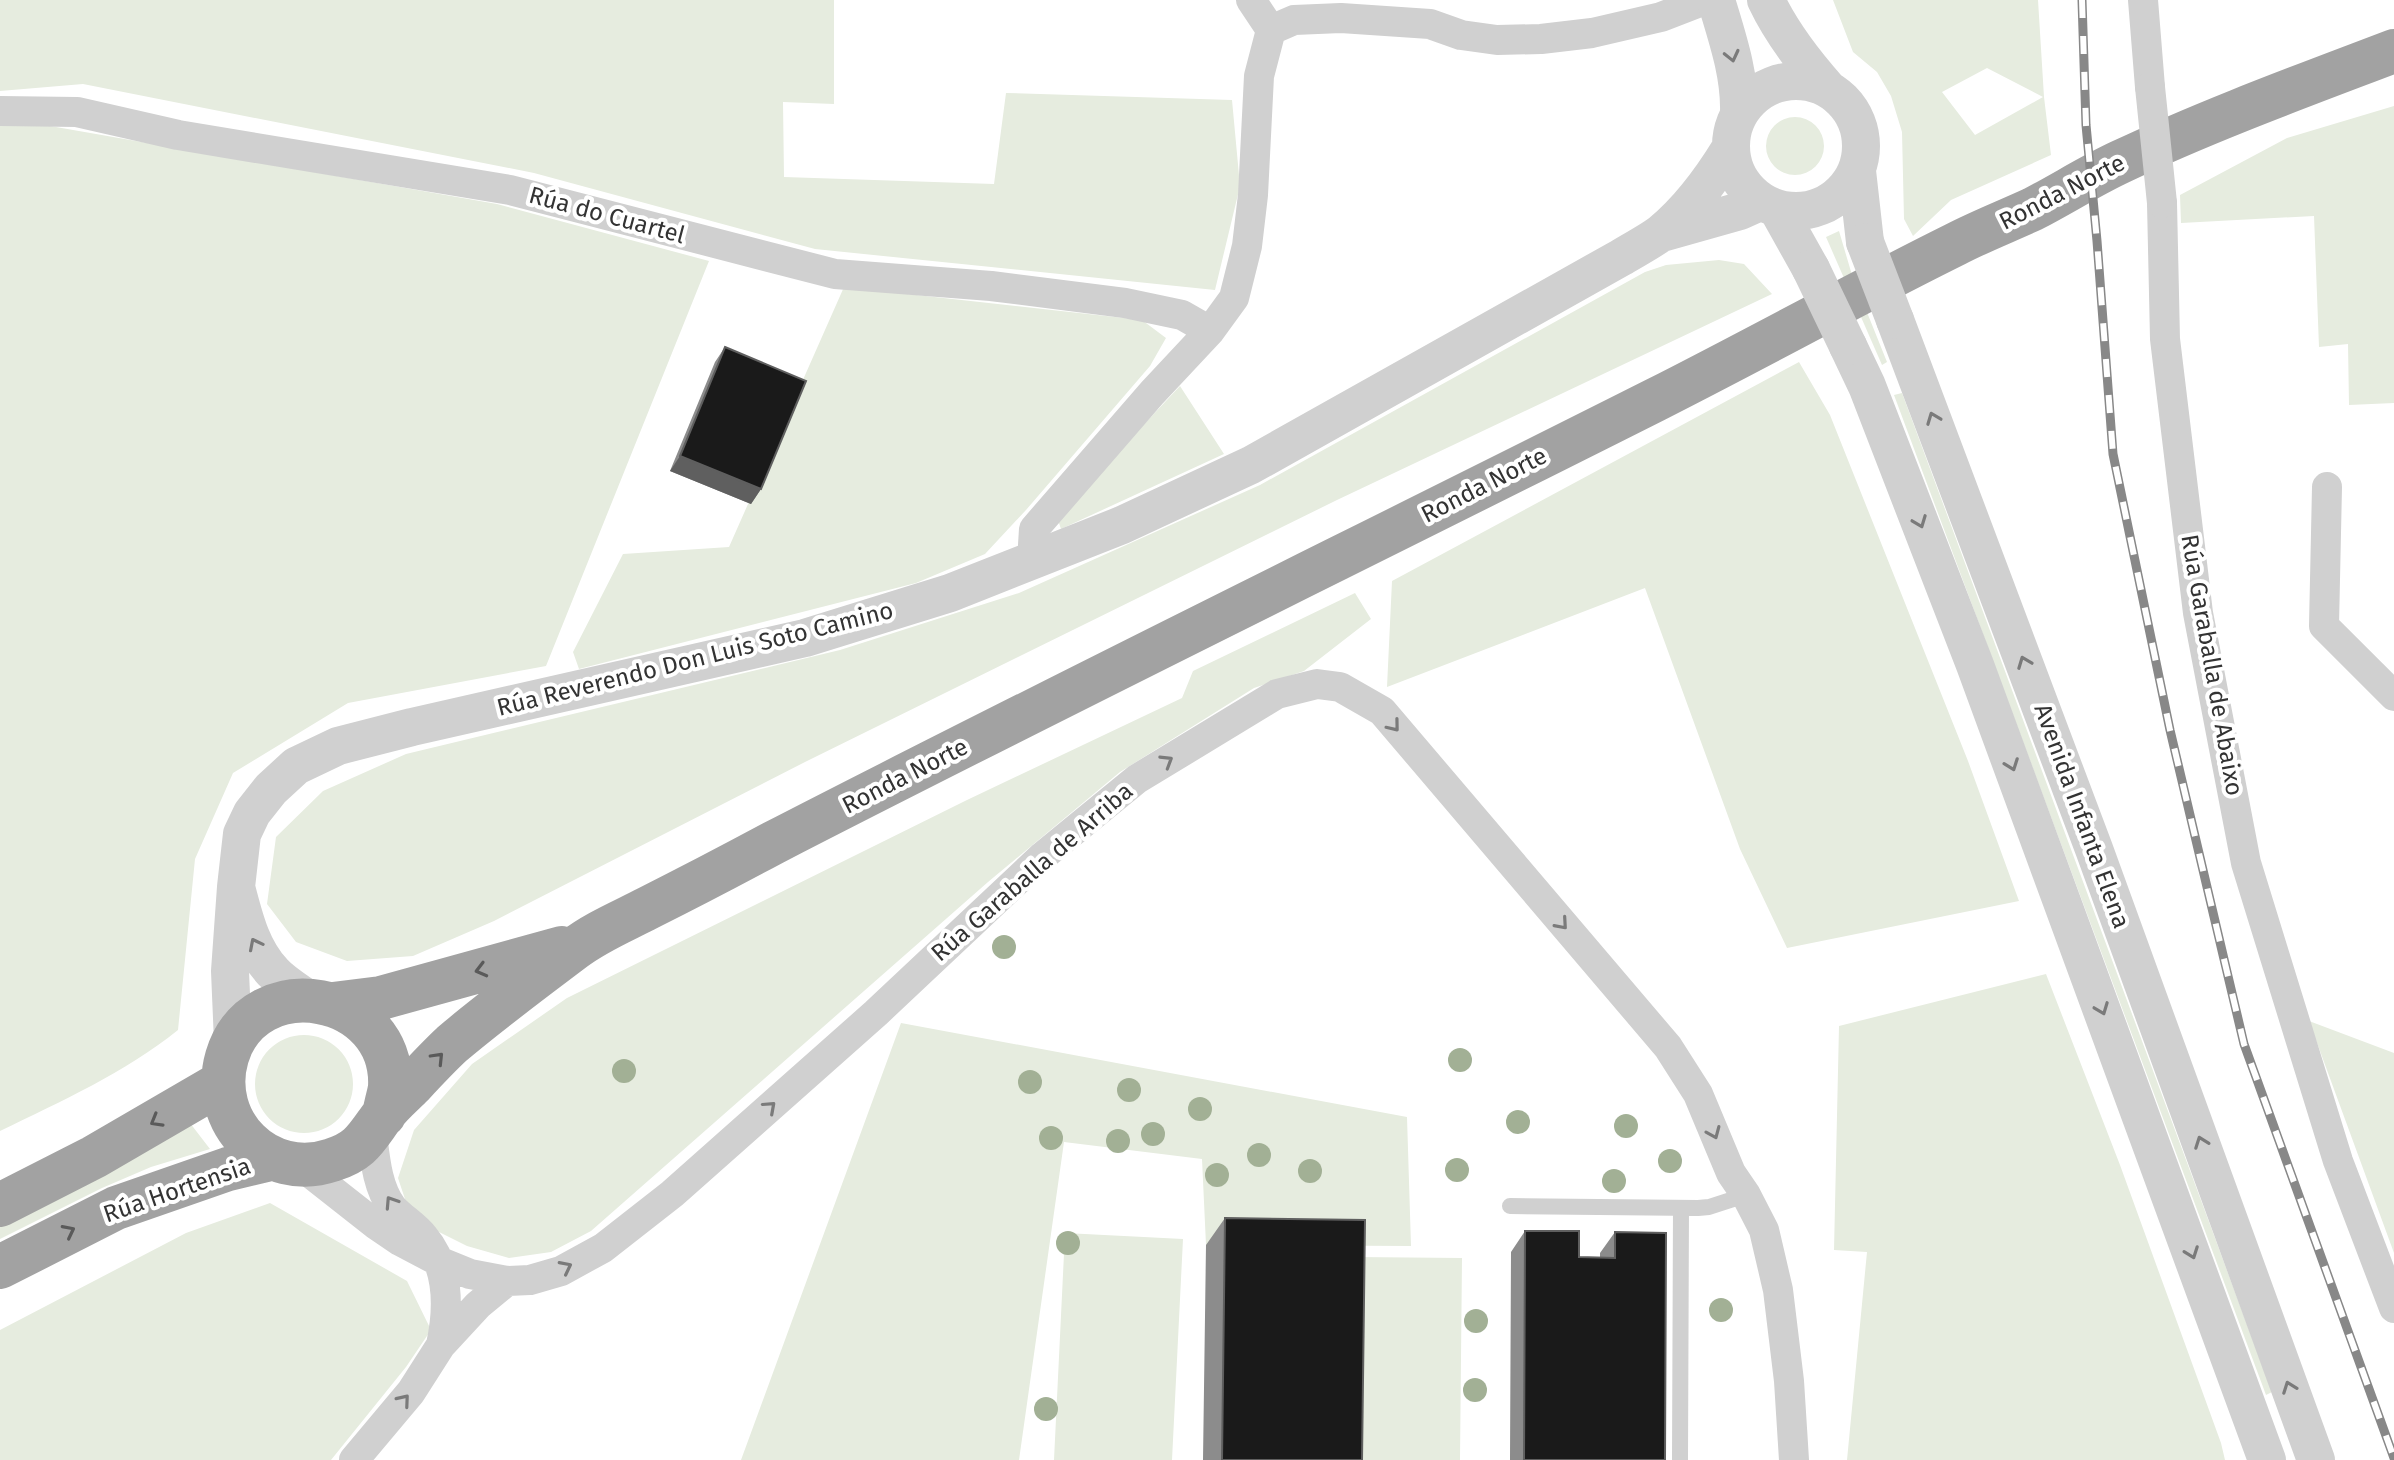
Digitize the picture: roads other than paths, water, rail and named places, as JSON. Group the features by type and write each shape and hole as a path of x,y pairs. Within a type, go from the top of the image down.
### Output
{"highway":[{"name":"Ronda Norte","path":"285,1162 326,1163 355,1150 448,1047 583,942 1026,713 2115,165 2234,112 2394,51"},
{"name":"Ronda Norte","path":"228,1062 246,1025 261,1012 283,1002 381,998 583,942"},
{"path":"321,1001 356,1016 376,1035 387,1060 390,1088 378,1124"},
{"path":"228,1062 226,1104 235,1125 249,1143 285,1162"},
{"path":"0,1205 94,1157 228,1062"},
{"name":"Rúa Hortensia","path":"0,1267 116,1208 228,1169 285,1162"}],"street":[{"path":"1036,560 1034,529 1210,331 1234,298 1247,246 1259,76 1271,30 1251,0"},
{"path":"1271,30 1294,20 1341,18 1430,24 1461,35 1497,40 1541,39 1592,33 1661,17 1705,0"},
{"path":"1716,0 1735,71 1739,112"},
{"path":"1660,234 1769,206 1795,211 1813,208 1832,200 1844,190 1857,171 1861,159 1857,122 1846,103 1828,89 1800,56 1766,0"},
{"name":"Rúa Garaballa de Abaixo","path":"2143,0 2162,203 2165,339 2198,613 2246,863 2338,1161 2394,1308"},
{"path":"1769,206 1733,163 1730,149 1739,112 1764,89 1785,81 1804,81 1828,89"},
{"name":"Rúa do Cuartel","path":"0,111 77,112 178,135 510,190 835,274 991,286 1125,303 1182,315 1210,331"},
{"path":"1660,234 1702,190 1730,149"},
{"name":"Avenida Infanta Elena","path":"1857,171 1865,242 2094,849 2316,1460"},
{"name":"Avenida Infanta Elena","path":"1769,206 1811,269 1873,400 1975,665 2267,1460"},
{"name":"Rúa Reverendo Don Luis Soto Camino","path":"228,1062 230,971 242,834 252,813 271,789 296,766 338,746 412,727 805,638 950,593 1036,560 1145,515 1291,444 1660,234"},
{"path":"2327,487 2324,626 2394,696"},
{"name":"Rúa Garaballa de Arriba","path":"285,1162 400,1241 470,1274 507,1281 530,1280 561,1271 603,1248 672,1194 876,1013 1043,856 1137,779 1277,694 1317,684 1340,687 1382,711 1668,1047 1698,1094 1731,1173 1764,1230 1778,1290 1789,1381 1794,1460"},
{"path":"236,887 247,928 259,954 274,973 321,1001"},
{"path":"378,1124 375,1163 386,1196 392,1207 424,1236 438,1261 446,1293 447,1318 441,1345"},
{"path":"354,1460 411,1392 441,1345 478,1305 507,1281"}],"lane":[{"path":"1510,1206 1709,1207 1746,1195"},
{"path":"1680,1460 1681,1208"}],"railway":[{"path":"2082,0 2086,125 2113,454 2170,730 2244,1044 2394,1458"}]}
